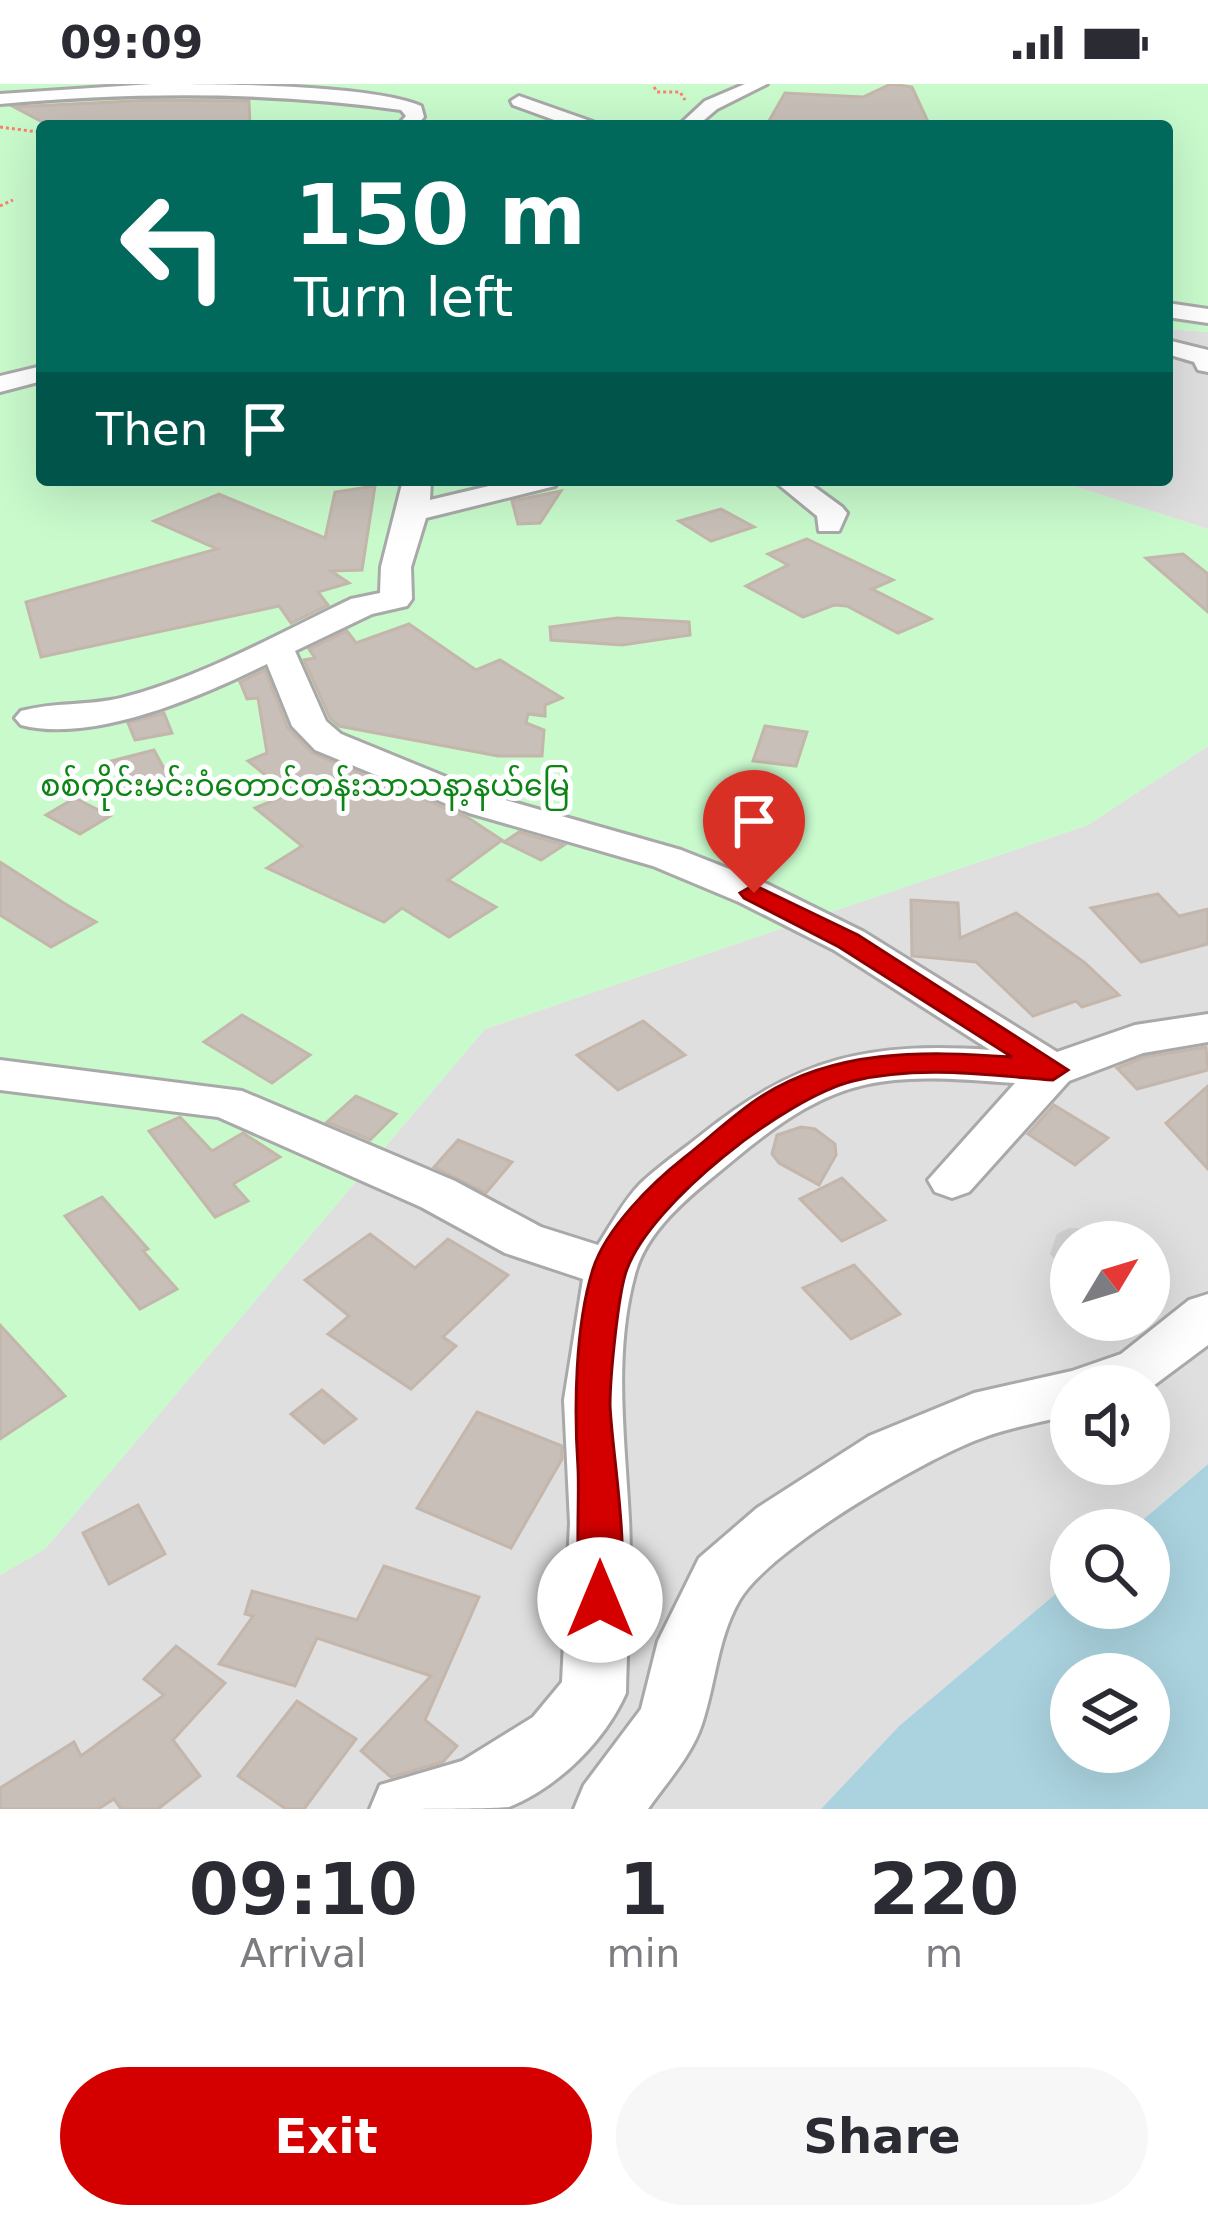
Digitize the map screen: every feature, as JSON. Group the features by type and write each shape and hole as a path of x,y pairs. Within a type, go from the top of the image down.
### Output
{"street":[{"path":"694,120 711,105 759,84"},
{"path":"0,99 122,87 228,86 405,105 415,110 409,120"},
{"path":"519,101 571,120"},
{"path":"1173,311 1208,320"},
{"path":"1173,321 1208,320"},
{"path":"1173,353 1208,365"},
{"path":"0,384 36,375"},
{"path":"33,718 83,715 208,679 275,630 396,599 390,575 417,495 480,500 526,486"},
{"path":"795,486 832,513 829,525"},
{"path":"275,630 310,726 328,742 482,805 667,858 754,893 849,941 1053,1070"},
{"path":"404,1809 476,1790 556,1739 594,1693 600,1523 592,1400 610,1268 656,1198 767,1107 802,1087 851,1071 923,1061 1053,1070 1136,1040 1208,1028"},
{"path":"952,1180 1053,1070"},
{"path":"0,1075 226,1102 438,1194 523,1240 610,1268"},
{"path":"1146,1365 1208,1316"},
{"path":"608,1809 670,1724 689,1641 720,1577 778,1526 889,1454 974,1416 1050,1398"}],"path":[{"path":"0,127 36,132"},
{"path":"0,206 13,200"}],"shaded area":[{"path":"1173,329 1208,332 1208,529 1074,486 1173,486"},
{"path":"1208,746 1208,1464 1156,1509 1050,1509 1050,1599 899,1726 821,1809 0,1809 0,1575 45,1549 485,1029 1088,825"}],"green space":[{"name":"စစ်ကိုင်းမင်းဝံတောင်တန်းသာသနာ့နယ်မြေ","path":"0,84 1208,84 1208,332 1173,329 1173,120 36,120 36,486 1074,486 1208,529 1208,746 1088,825 485,1029 45,1549 0,1575"}],"water":[{"path":"1208,1464 1208,1809 821,1809 899,1726 1050,1599 1050,1629 1170,1629 1170,1509 1156,1509"}],"building":[{"path":"891,84 912,87 927,120 769,120 785,93 863,97"},
{"path":"249,101 250,120 39,120 14,107"},
{"path":"375,486 362,570 331,571 349,583 318,592 328,605 291,623 279,606 41,657 26,602 217,549 154,521 219,494 325,538 335,492"},
{"path":"561,491 540,523 518,524 512,501"},
{"path":"721,509 754,527 711,541 679,521"},
{"path":"807,539 893,580 872,589 931,619 898,633 847,606 834,605 803,617 746,586 788,565 768,554"},
{"path":"1183,554 1208,574 1208,612 1146,558"},
{"path":"617,618 689,622 690,635 622,645 551,640 550,627"},
{"path":"409,624 476,670 500,660 562,698 545,705 545,716 528,714 526,723 544,730 542,756 498,756 339,726 330,718 304,660 315,658 309,649 347,631 356,643"},
{"path":"265,670 288,728 312,753 467,817 502,840 448,880 496,907 449,937 402,908 384,922 267,868 302,846 255,808 289,794 248,761 267,753 258,698 247,699 240,682"},
{"path":"164,713 172,733 135,740 128,723"},
{"path":"765,726 807,732 796,766 753,761"},
{"path":"154,750 168,776 124,786 111,761"},
{"path":"75,798 110,816 80,834 46,815"},
{"path":"519,832 564,845 541,860 504,842"},
{"path":"0,862 96,922 51,947 0,915"},
{"path":"1158,894 1179,916 1208,909 1208,944 1141,962 1091,908"},
{"path":"911,900 958,903 960,938 1016,913 1085,963 1119,995 1082,1007 1076,1001 1033,1016 976,962 912,956"},
{"path":"242,1015 310,1055 272,1083 204,1042"},
{"path":"643,1021 685,1055 618,1090 577,1055"},
{"path":"1206,1047 1208,1070 1137,1089 1117,1068 1144,1057"},
{"path":"1208,1086 1208,1169 1166,1123"},
{"path":"356,1096 396,1114 370,1140 327,1122"},
{"path":"1054,1105 1108,1138 1075,1165 1028,1134"},
{"path":"180,1117 212,1151 243,1133 280,1157 233,1184 248,1201 215,1217 149,1131"},
{"path":"801,1127 815,1129 835,1144 836,1155 819,1185 779,1163 772,1154 777,1135"},
{"path":"458,1140 512,1162 486,1193 434,1167"},
{"path":"842,1178 885,1220 842,1241 800,1199"},
{"path":"102,1197 177,1289 140,1309 65,1216"},
{"path":"370,1234 415,1268 448,1239 508,1275 443,1337 456,1346 411,1389 328,1334 349,1316 305,1280"},
{"path":"854,1265 900,1314 851,1339 803,1288"},
{"path":"0,1325 65,1396 0,1439"},
{"path":"322,1390 356,1419 324,1443 291,1414"},
{"path":"477,1412 562,1446 562,1459 511,1548 417,1508"},
{"path":"138,1505 165,1554 109,1584 83,1533"},
{"path":"384,1566 479,1597 425,1720 457,1746 443,1762 391,1777 361,1751 431,1676 317,1638 295,1686 219,1664 253,1616 245,1614 252,1591 357,1620"},
{"path":"176,1646 225,1683 173,1740 200,1776 158,1809 121,1809 114,1799 98,1809 0,1809 0,1788 74,1742 81,1756 164,1695 144,1679"},
{"path":"297,1701 356,1739 304,1809 286,1809 238,1776"}],"route":[{"path":"600,1600 592,1400 610,1268 656,1198 767,1107 802,1087 851,1071 923,1061 1053,1070 849,941 754,893"}]}
